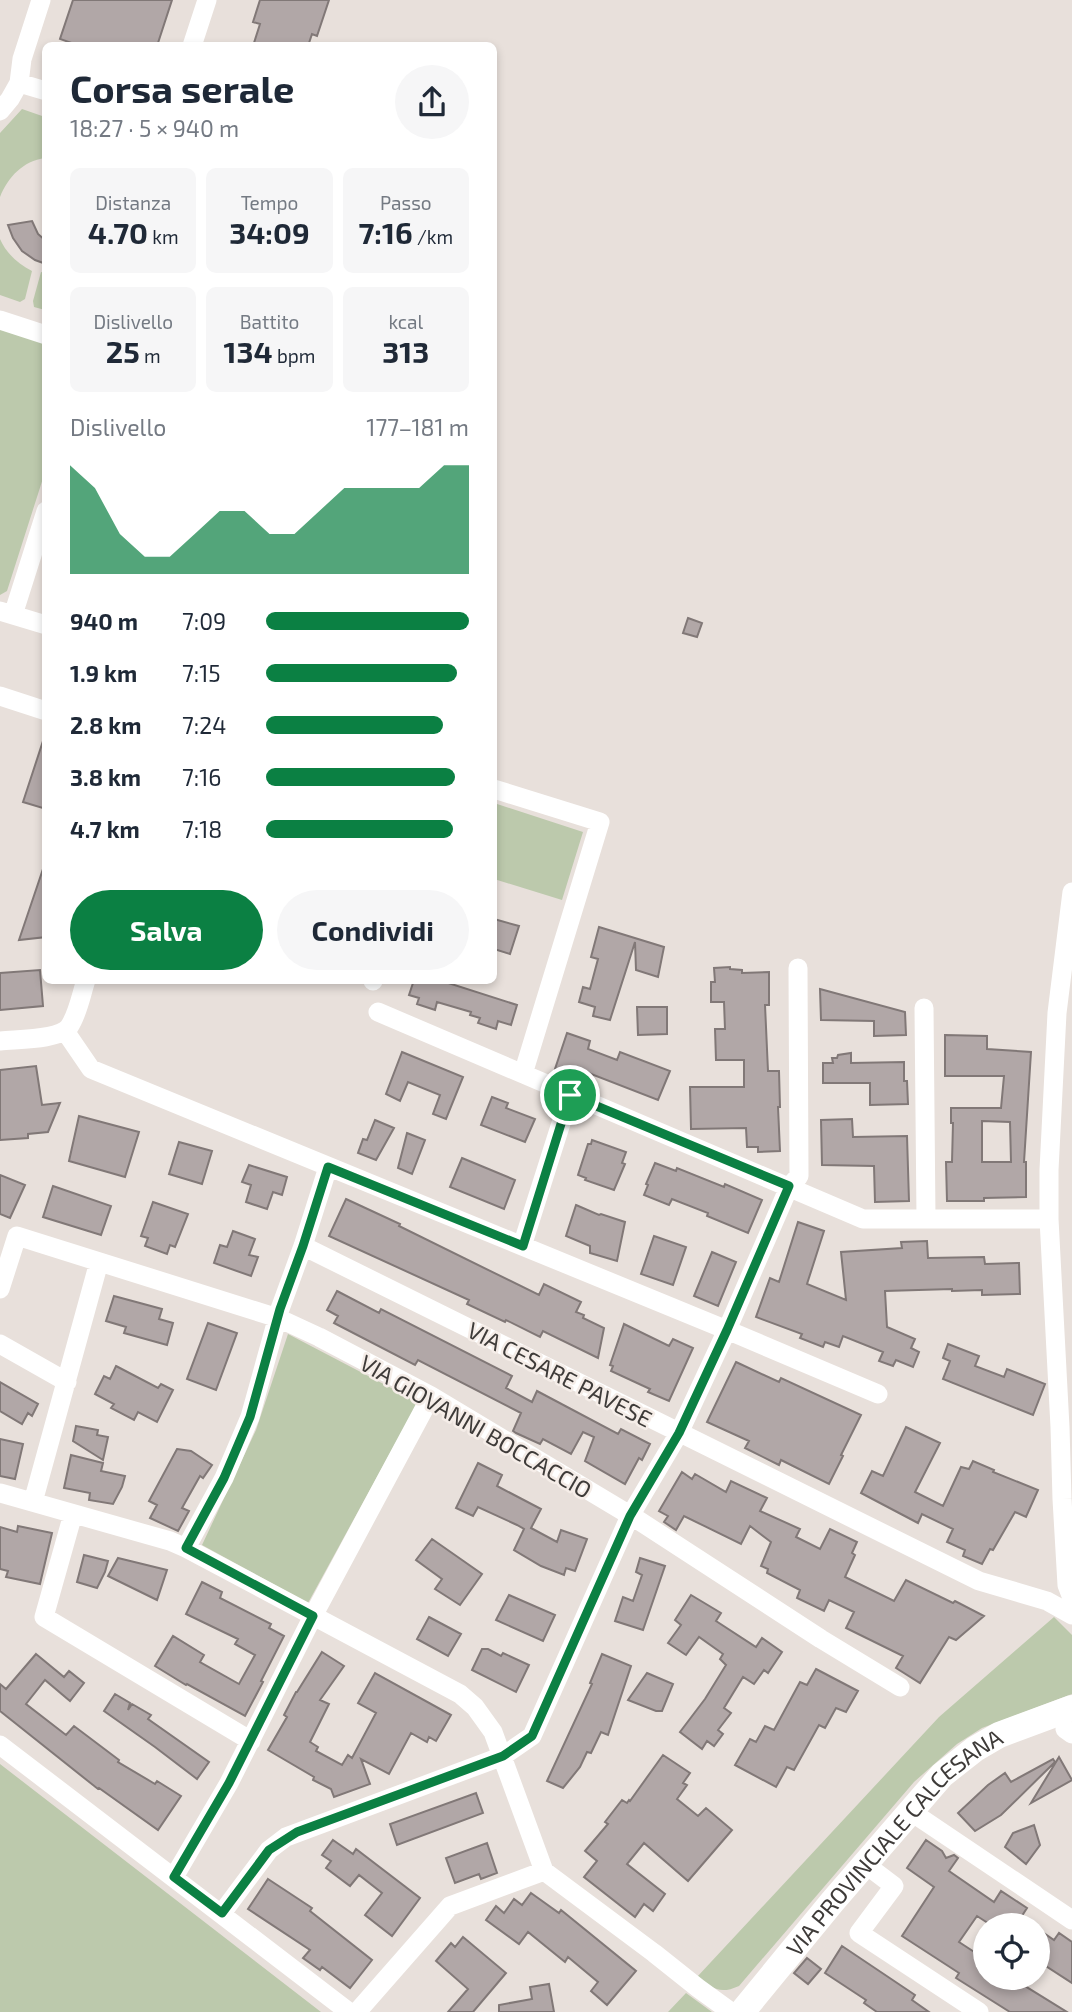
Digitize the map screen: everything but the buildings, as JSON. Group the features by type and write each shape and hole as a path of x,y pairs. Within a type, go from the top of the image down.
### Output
{"main road":[{"name":"VIA PROVINCIALE CALCESANA","path":"741,2012 942,1775 975,1749 1018,1727 1070,1723"}],"street":[{"path":"0,111 19,83 22,59 41,0"},
{"path":"193,42 207,0"},
{"path":"19,83 42,90"},
{"path":"0,320 42,334"},
{"path":"42,521 6,613 42,624"},
{"path":"0,696 42,710"},
{"path":"497,790 600,822 523,1074"},
{"path":"1047,1601 1070,1591 1062,1499 1066,1424 1049,1219 1050,1143 1064,1013 1072,892"},
{"path":"222,1913 269,1850 286,1837 503,1756 532,1736 630,1516 679,1433 789,1186 799,1176 798,968"},
{"path":"0,1041 53,1035 65,1031 74,1016 85,984"},
{"path":"924,1008 926,1218"},
{"path":"378,1012 863,1219 1049,1219"},
{"path":"65,1031 91,1069 878,1394"},
{"path":"523,1246 570,1095"},
{"path":"186,1548 224,1478 250,1417 278,1318 328,1167"},
{"name":"VIA GIOVANNI BOCCACCIO","path":"0,1289 17,1236 278,1318 431,1396 630,1516 901,1687"},
{"name":"VIA CESARE PAVESE","path":"303,1246 979,1581 1047,1601 1072,1615"},
{"path":"33,1502 99,1262"},
{"path":"0,1344 67,1382"},
{"path":"174,1877 251,1741 313,1616 431,1396"},
{"path":"0,1493 170,1541 460,1693 483,1716 493,1732 544,1871 732,2012"},
{"path":"74,1514 44,1617 251,1741"},
{"path":"0,1745 349,2012"},
{"path":"910,1811 1072,1920"},
{"path":"865,1864 894,1886 859,1933 979,2012"},
{"path":"357,2012 450,1906 544,1871"}],"green space":[{"path":"22,109 42,116 42,159 17,171 0,197 0,133"},
{"path":"0,239 13,258 32,271 25,299 20,302 0,295"},
{"path":"42,272 42,309 34,307 33,301"},
{"path":"0,328 42,342 42,481 7,591 0,595"},
{"path":"497,804 583,832 562,900 497,880"},
{"path":"288,1334 418,1402 308,1603 202,1545 256,1430"},
{"path":"1054,1617 1072,1635 1072,1694 982,1728 957,1744 914,1782 739,1986 721,1990 697,1977 939,1717"},
{"path":"0,1764 321,2012 0,2012"},
{"path":"686,1993 712,2012 668,2012"}],"route":[{"path":"570,1095 789,1186 679,1433 630,1516 532,1736 503,1756 286,1837 269,1850 222,1913 174,1877 229,1783 313,1616 186,1548 224,1478 250,1417 280,1309 328,1167 523,1246 570,1095"}]}
